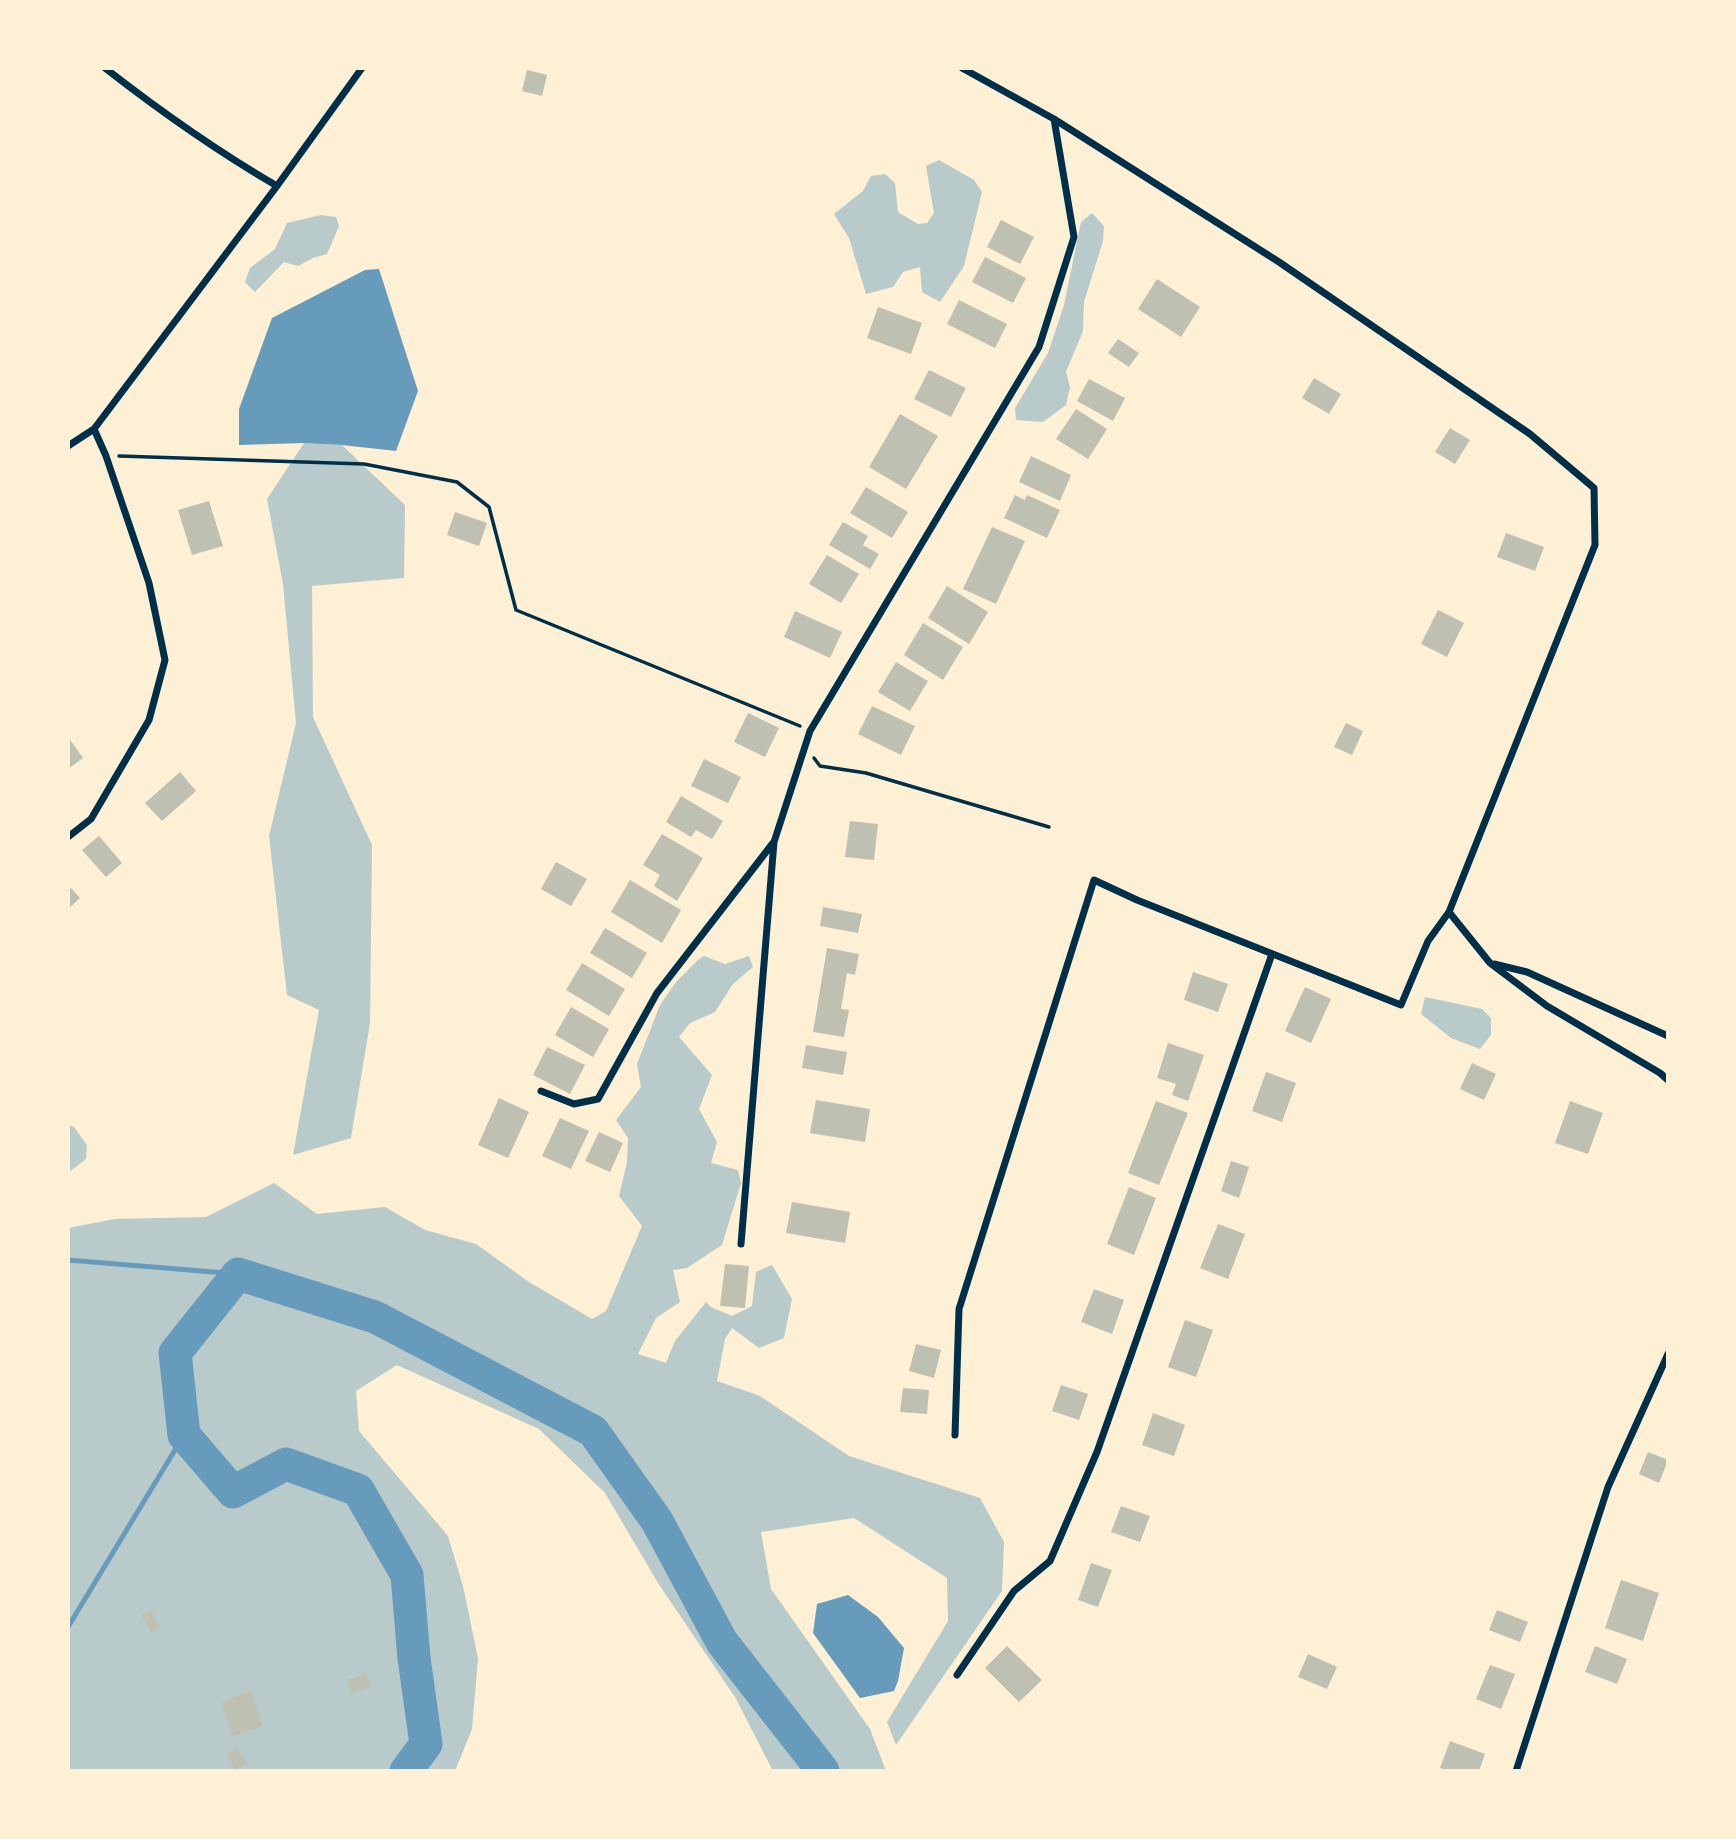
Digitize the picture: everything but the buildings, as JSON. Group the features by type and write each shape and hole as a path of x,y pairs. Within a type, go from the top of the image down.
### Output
{"street":[{"path":"105,68 164,113 277,186"},
{"path":"68,446 94,429 362,68"},
{"path":"955,1435 959,1309 1094,880 1401,1005 1428,941 1449,912 1595,545 1594,488 1530,434 1279,262 1054,119 962,68"},
{"path":"741,1244 774,842 810,731 1039,347 1074,237 1054,119"},
{"path":"68,837 90,819 149,720 165,660 149,583 106,456 94,429"},
{"path":"541,1091 574,1104 598,1099 657,993 774,842"},
{"path":"1449,912 1490,963 1547,1006 1668,1080"},
{"path":"957,1675 1014,1591 1049,1561 1097,1452 1272,954"},
{"path":"1490,963 1527,972 1668,1036"},
{"path":"1516,1771 1608,1487 1668,1354"}],"path":[{"path":"106,456 364,464 457,482 489,508 516,610 810,731"},
{"path":"806,748 820,766 866,773 1049,827"}],"shaded area":[{"path":"939,160 974,180 982,192 964,266 940,302 922,292 920,267 903,272 893,287 866,294 849,238 834,214 863,191 871,176 885,174 895,183 898,212 918,224 927,223 934,213 926,166"},
{"path":"1092,213 1104,226 1103,241 1084,302 1083,331 1066,372 1070,387 1066,405 1043,422 1016,420 1015,408 1048,353 1064,305 1081,222"},
{"path":"321,215 336,217 339,226 327,254 298,266 284,262 255,292 245,282 250,268 275,249 287,223"},
{"path":"304,443 342,445 405,505 404,578 312,586 313,717 372,845 370,1023 351,1138 293,1155 319,1010 287,995 269,836 296,723 283,584 267,499"},
{"path":"704,956 725,964 749,956 753,967 733,984 715,1012 690,1023 679,1037 712,1075 699,1109 717,1142 711,1163 738,1170 741,1183 722,1245 687,1268 673,1270 680,1302 656,1318 638,1354 666,1363 675,1341 706,1302 732,1316 752,1306 756,1272 772,1265 792,1299 784,1338 759,1348 732,1328 725,1339 717,1381 760,1396 849,1456 980,1498 1004,1542 1002,1591 896,1745 887,1722 948,1621 947,1578 854,1518 761,1532 771,1589 870,1729 886,1771 773,1771 735,1697 658,1583 605,1493 539,1429 397,1365 356,1391 359,1431 448,1536 463,1586 478,1658 472,1729 455,1771 68,1771 68,1228 115,1219 206,1217 274,1183 317,1214 385,1207 425,1230 476,1244 529,1282 592,1319 606,1311 642,1226 619,1196 627,1162 628,1138 616,1120 641,1087 637,1064 660,1005 676,982"},
{"path":"1425,997 1482,1009 1491,1018 1491,1035 1480,1049 1451,1038 1421,1014"},
{"path":"68,1125 74,1127 87,1145 86,1159 68,1173"}],"water":[{"path":"379,269 418,391 396,451 304,443 239,445 239,409 272,318 365,270"},
{"path":"848,1595 878,1617 904,1648 894,1691 860,1698 813,1633 817,1604"}],"waterway":[{"path":"68,1260 238,1274"},
{"path":"406,1771 426,1744 414,1658 407,1575 358,1490 286,1464 233,1492 184,1435 175,1353 238,1274 375,1317 593,1431 657,1521 722,1642 823,1771"},
{"path":"68,1627 184,1435"}]}
